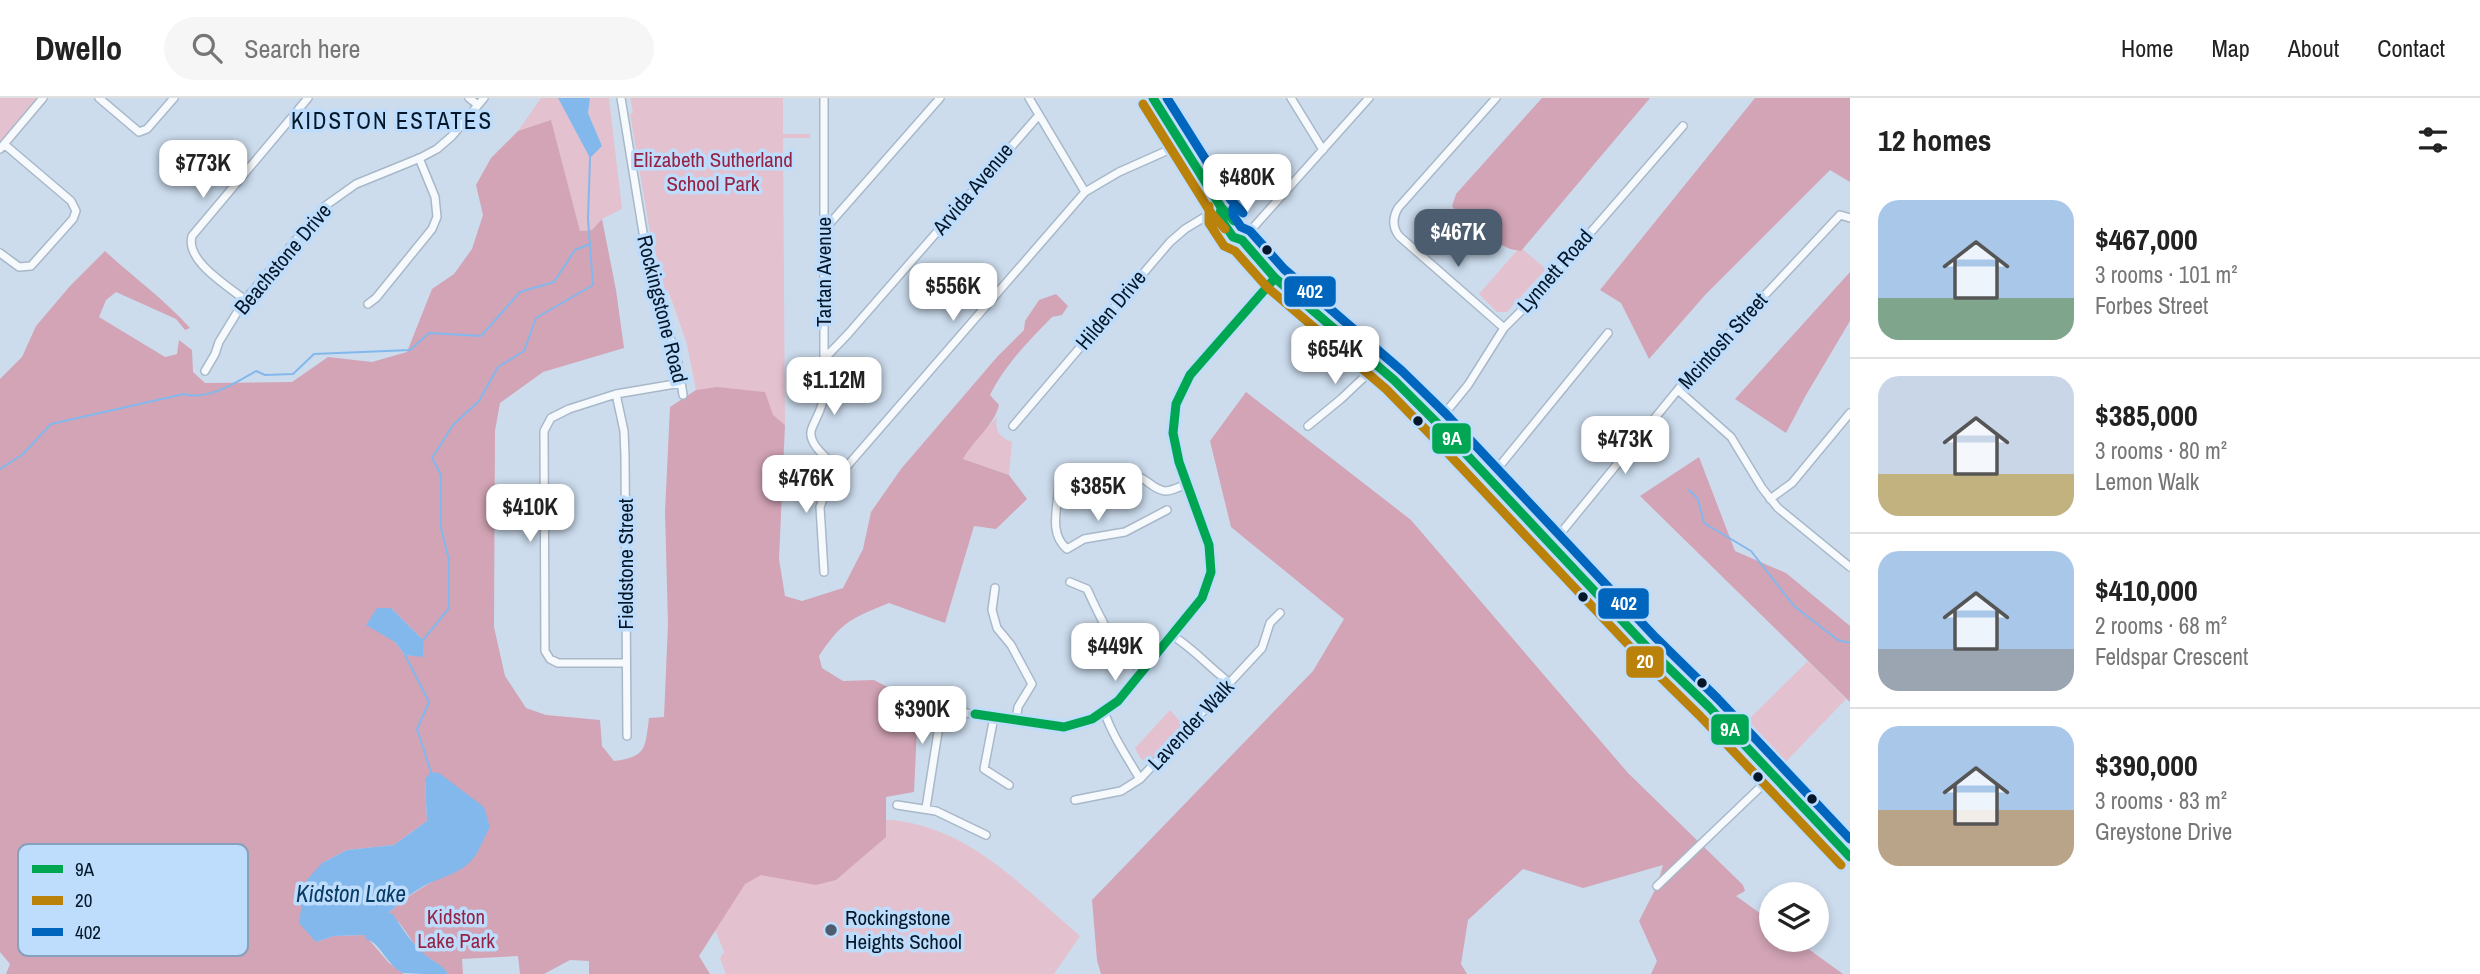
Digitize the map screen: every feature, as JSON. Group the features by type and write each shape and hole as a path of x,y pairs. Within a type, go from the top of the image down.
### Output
{"main road":[{"path":"1153,98 1221,207 1220,218 1233,237 1242,240 1275,278 1377,365 1437,423 1649,650 1709,707 1850,857"}],"street":[{"path":"0,253 19,267 31,266 73,219 76,211 71,201 2,146 43,98"},
{"path":"99,98 136,131 142,132 174,98"},
{"path":"245,300 196,258 191,247 192,236 308,98"},
{"path":"469,98 481,101"},
{"name":"Rockingstone Road","path":"621,98 649,269 678,363 683,395"},
{"name":"Tartan Avenue","path":"824,98 823,404 811,430 811,438 842,472"},
{"path":"824,230 940,98"},
{"path":"1029,98 1085,192"},
{"path":"1291,98 1323,150"},
{"path":"1242,240 1369,98"},
{"path":"1496,98 1398,208 1394,227 1398,234 1504,328"},
{"name":"Beachstone Drive","path":"205,370 245,300 332,200 356,184 419,158 445,143 481,101"},
{"name":"Arvida Avenue","path":"824,359 1039,115"},
{"name":"Lynnett Road","path":"1437,423 1468,385 1504,328 1532,300 1683,126"},
{"path":"824,572 820,507 824,496 842,472 1085,192 1182,144"},
{"path":"368,304 435,223 437,203 419,158"},
{"name":"Hilden Drive","path":"1013,426 1170,242 1185,229 1221,207"},
{"name":"Mcintosh Street","path":"1551,545 1678,390 1839,215 1850,218"},
{"path":"926,808 944,706 949,702 966,713 1064,727 1092,719 1118,701 1202,598 1212,572 1212,558 1172,434 1173,413 1178,396 1190,375 1275,278"},
{"path":"1489,479 1608,333"},
{"path":"1308,426 1341,400 1377,365"},
{"path":"626,663 558,663 548,657 544,647 544,431 548,421 556,415 616,394 681,383"},
{"path":"1678,390 1731,437 1770,499 1850,567"},
{"name":"Fieldstone Street","path":"616,394 624,431 625,456 627,736"},
{"path":"1770,499 1792,483 1850,413"},
{"path":"1167,510 1125,532 1084,539 1067,549 1059,542 1055,532 1059,484 1075,473 1087,471 1132,474 1164,491 1186,484"},
{"path":"1070,582 1087,589 1109,635 1123,654 1143,672"},
{"path":"995,588 992,610 997,628 1011,645 1032,684 1018,707 1016,720"},
{"name":"Lavender Walk","path":"1075,800 1121,791 1140,779 1262,648 1270,623 1280,613"},
{"path":"1173,636 1230,682"},
{"path":"1104,711 1117,741 1140,779"},
{"path":"994,717 984,769 1009,785"},
{"path":"1657,886 1773,775"},
{"path":"897,805 926,808 986,835"}],"green space":[{"path":"0,98 43,98 0,149"},
{"path":"541,98 558,98 590,157 602,146 588,113 590,98 609,98 622,209 602,219 592,230 580,231 551,121 518,131"},
{"name":"Elizabeth Sutherland School Park","path":"630,98 783,98 783,134 810,134 810,138 783,138 785,425 773,415 718,387 696,390 687,344 668,290 665,291 650,232 630,114 633,113"},
{"path":"1542,98 1650,98 1521,251 1510,249 1486,237 1476,242 1469,237 1465,223 1452,206 1456,194"},
{"path":"1755,98 1850,98 1850,182 1830,170 1706,294 1649,359 1621,303 1600,290"},
{"name":"Kidston Lake Park","path":"551,120 580,231 592,230 602,219 624,348 543,372 500,403 495,431 494,627 505,676 526,708 546,715 600,720 602,746 614,761 639,754 645,744 649,718 664,717 668,624 665,512 670,407 696,390 717,387 765,392 773,415 785,425 779,559 785,596 802,601 843,588 863,549 871,512 901,469 997,357 1024,330 1025,321 1039,300 1056,294 1068,306 1062,315 1052,317 1003,373 990,395 999,405 996,413 963,459 1009,475 1027,499 996,529 974,526 945,623 889,603 849,622 834,635 819,656 822,668 843,681 874,680 891,689 903,703 917,729 914,792 886,797 886,837 836,880 816,885 761,875 745,884 699,956 710,974 589,974 589,961 570,960 544,974 520,974 518,956 462,959 463,974 448,974 421,952 398,921 388,913 424,886 460,868 425,779 427,821 394,845 347,850 322,863 316,942 334,936 365,935 389,963 404,974 6,974 10,964 0,952 0,379 22,357 36,326 105,251 190,328 185,330 176,319 116,292 106,300 99,317 165,357 177,354 179,340 192,350 193,372 205,383 292,382 328,357 372,362 407,352 432,289 454,274 472,249 483,215 476,185 491,158 518,131","holes":["391,608 423,640 423,656 405,655 395,642"]},
{"path":"1520,247 1546,269 1507,312 1497,312 1479,294"},
{"path":"1850,272 1850,321 1786,433 1735,399"},
{"path":"1246,392 1411,520 1628,773 1743,885 1745,891 1736,896 1759,912 1759,952 1813,952 1843,974 1651,974 1657,961 1639,921 1657,886 1663,865 1583,888 1523,869 1468,920 1461,964 1467,974 1101,974 1097,960 1092,900 1313,671 1344,619 1231,527 1210,441"},
{"path":"997,417 996,426 999,433 1012,442 1009,475 963,459 970,446"},
{"path":"1699,457 1735,551 1786,573 1850,626 1850,702 1640,496"},
{"path":"1808,661 1846,699 1779,769 1740,728"},
{"path":"1170,710 1185,727 1151,763 1141,759 1135,748"},
{"path":"892,820 920,825 971,848 1016,880 1080,936 1054,974 726,974 720,958 724,952 703,899 876,821"}],"water":[{"path":"558,98 590,98 588,113 602,146 590,158"},
{"path":"377,608 391,608 423,640 423,657 405,655 395,642 366,625"},
{"name":"Kidston Lake","path":"431,772 439,773 484,807 490,827 477,854 467,865 417,890 388,913 393,914 419,949 448,974 403,973 397,970 376,945 366,939 365,935 334,936 316,942 299,923 305,882 322,863 347,850 394,845 427,821 425,779"}],"waterway":[{"path":"423,640 449,608 449,560 441,528 441,475 432,458 453,425 479,401 498,367 524,351 536,318 593,285 588,219 590,158"},
{"path":"0,469 22,455 51,424 184,394 193,396 211,393 256,371 265,375 293,374 314,354 410,350 429,333 481,336 520,292 554,282 575,250 590,244"},
{"path":"1689,490 1698,499 1704,523 1751,551 1794,606 1838,640 1850,643"},
{"path":"405,655 429,702 417,729 431,772"}],"transit line":[{"name":"9A","path":"1153,98 1221,207 1234,221"},
{"name":"402","path":"1167,98 1231,200 1243,213"},
{"name":"20","path":"1143,104 1211,213 1225,229"},
{"name":"20","path":"1209,206 1209,223 1224,246 1235,251 1267,287 1386,389 1841,865"},
{"name":"9A","path":"1221,207 1220,218 1233,237 1242,240 1275,278 1394,380 1437,423 1646,646 1709,707 1850,857"},
{"name":"402","path":"1233,208 1233,215 1241,227 1250,231 1284,269 1402,371 1446,414 1655,637 1718,699 1850,839"},
{"name":"9A","path":"975,714 1064,727 1092,719 1118,701 1202,598 1211,572 1209,545 1179,462 1173,433 1176,404 1190,375 1275,278"}],"place":[{"name":"Rockingstone Heights School","path":"831,930"}],"district":[{"name":"KIDSTON ESTATES","path":"392,121"}]}
